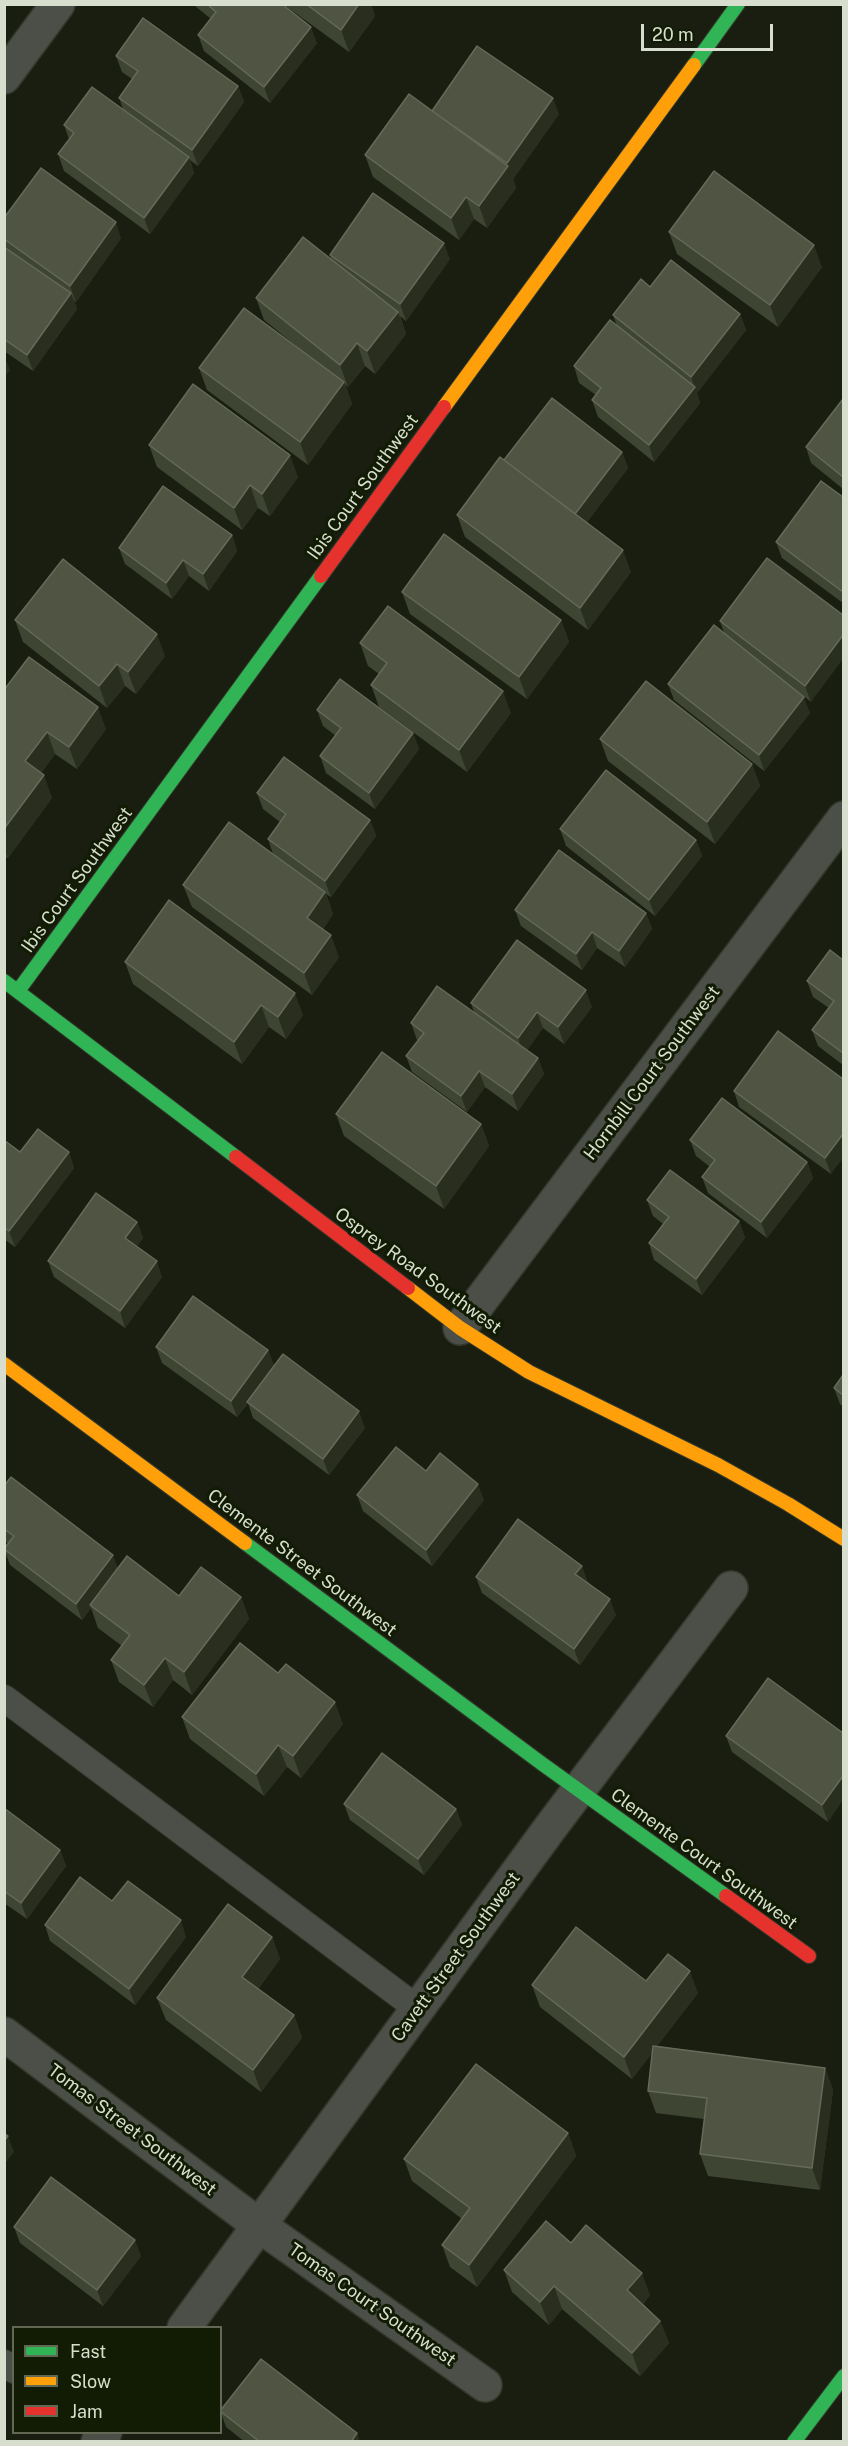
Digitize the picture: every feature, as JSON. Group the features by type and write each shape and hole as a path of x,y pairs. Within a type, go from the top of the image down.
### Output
{"street":[{"path":"4,77 58,4"},
{"name":"Ibis Court Southwest","path":"18,992 738,4"},
{"name":"Hornbill Court Southwest","path":"460,1328 843,818"},
{"name":"Osprey Road Southwest","path":"4,981 460,1328 529,1372 718,1465 788,1504 843,1539"},
{"name":"Clemente Street Southwest","path":"4,1364 578,1791"},
{"name":"Cavett Street Southwest","path":"185,2326 578,1791 731,1588"},
{"name":"Clemente Court Southwest","path":"578,1791 809,1956"},
{"name":"Tomas Street Southwest","path":"4,2034 260,2226"},
{"name":"Tomas Court Southwest","path":"260,2226 485,2385"},
{"path":"794,2442 843,2376"}],"lane":[{"path":"4,1698 418,2009"}],"building":[{"path":"207,4 282,4 311,27 264,87 198,35 216,12"},
{"path":"306,4 359,4 341,30"},
{"path":"143,18 238,86 192,150 119,98 138,71 116,56"},
{"path":"477,46 553,98 507,163 432,111"},
{"path":"92,87 189,157 144,218 58,154 74,133 64,125"},
{"path":"409,94 508,166 479,206 466,197 451,218 365,155"},
{"path":"41,168 116,222 70,286 4,239 4,218"},
{"path":"714,171 814,245 770,305 669,232"},
{"path":"373,193 444,243 400,304 330,255"},
{"path":"303,237 398,312 367,351 357,343 340,365 256,298"},
{"path":"4,247 71,293 27,355 4,339"},
{"path":"671,260 740,314 691,377 613,315 641,279 650,287"},
{"path":"244,308 344,382 300,442 199,368"},
{"path":"610,320 695,387 649,445 592,400 601,388 574,366"},
{"path":"193,384 290,455 262,494 250,485 234,508 149,445"},
{"path":"552,398 622,452 575,514 504,460"},
{"path":"843,399 843,477 806,447"},
{"path":"500,457 623,550 580,608 457,515"},
{"path":"821,481 843,497 843,592 776,542"},
{"path":"163,486 232,535 203,574 183,560 166,583 119,548"},
{"path":"444,534 561,620 519,677 402,592"},
{"path":"767,558 843,615 843,635 805,686 720,621"},
{"path":"63,559 157,634 128,672 117,664 99,686 15,620"},
{"path":"388,606 503,691 459,750 371,685 387,663 360,643"},
{"path":"714,625 804,697 759,755 668,684"},
{"path":"29,657 98,707 69,747 47,732 25,761 44,775 4,829 4,690"},
{"path":"340,679 413,733 369,793 320,756 341,728 317,710"},
{"path":"646,681 752,764 707,822 600,739"},
{"path":"284,757 370,820 325,881 268,839 286,814 257,793"},
{"path":"606,770 696,840 649,900 560,829"},
{"path":"229,822 325,892 307,918 331,935 304,973 183,885"},
{"path":"559,850 646,913 619,951 592,932 576,954 515,910"},
{"path":"169,900 295,993 278,1017 261,1005 234,1042 125,962"},
{"path":"517,940 586,990 558,1027 537,1012 518,1038 471,1003"},
{"path":"830,950 843,960 843,1053 812,1030 834,1001 807,981"},
{"path":"437,986 538,1058 512,1094 479,1071 461,1096 406,1056 424,1033 411,1023"},
{"path":"778,1031 843,1079 843,1134 825,1158 734,1091"},
{"path":"382,1052 481,1124 436,1186 336,1114"},
{"path":"722,1098 807,1162 761,1222 702,1177 715,1160 690,1140"},
{"path":"38,1129 69,1152 9,1231 4,1227 4,1140 20,1152"},
{"path":"670,1170 739,1221 696,1279 649,1243 669,1217 647,1200"},
{"path":"96,1193 137,1222 125,1238 157,1261 120,1311 48,1261"},
{"path":"193,1296 268,1350 231,1401 156,1347"},
{"path":"283,1354 359,1411 323,1459 247,1402"},
{"path":"843,1375 843,1395 834,1388"},
{"path":"396,1447 426,1471 440,1453 478,1484 426,1550 357,1495"},
{"path":"11,1477 113,1555 76,1604 4,1549 14,1536 4,1529 4,1486"},
{"path":"518,1519 582,1566 575,1574 610,1599 574,1649 476,1577"},
{"path":"127,1556 179,1596 201,1567 241,1597 184,1672 165,1658 144,1685 111,1660 130,1635 90,1605"},
{"path":"240,1643 278,1673 286,1664 335,1702 293,1756 278,1745 256,1774 182,1717"},
{"path":"768,1678 843,1733 843,1776 822,1805 726,1736"},
{"path":"382,1753 456,1809 418,1859 344,1804"},
{"path":"4,1808 60,1850 21,1903 4,1891"},
{"path":"80,1877 112,1901 128,1881 181,1920 129,1989 45,1925"},
{"path":"228,1904 272,1937 242,1977 294,2015 253,2070 157,1998"},
{"path":"576,1927 646,1981 668,1954 690,1971 624,2057 532,1985"},
{"path":"653,2046 825,2068 812,2168 700,2154 707,2098 648,2091"},
{"path":"476,2064 568,2133 469,2265 442,2245 470,2208 404,2159"},
{"path":"51,2177 135,2240 97,2290 14,2227"},
{"path":"546,2221 571,2243 586,2225 642,2273 627,2290 660,2321 632,2353 554,2286 540,2302 504,2270"},
{"path":"261,2359 357,2433 351,2442 260,2442 222,2413 222,2408"}],"traffic: fast":[{"path":"694,65 738,4"},
{"path":"18,991 321,576"},
{"path":"4,981 236,1157"},
{"path":"245,1543 541,1763 726,1896"},
{"path":"794,2442 844,2376"}],"traffic: slow":[{"path":"444,407 694,65"},
{"path":"408,1288 460,1328 529,1372 718,1465 788,1504 844,1539"},
{"path":"4,1364 245,1543"}],"traffic: jam":[{"path":"321,576 444,407"},
{"path":"236,1157 408,1288"},
{"path":"726,1896 809,1956"}]}
